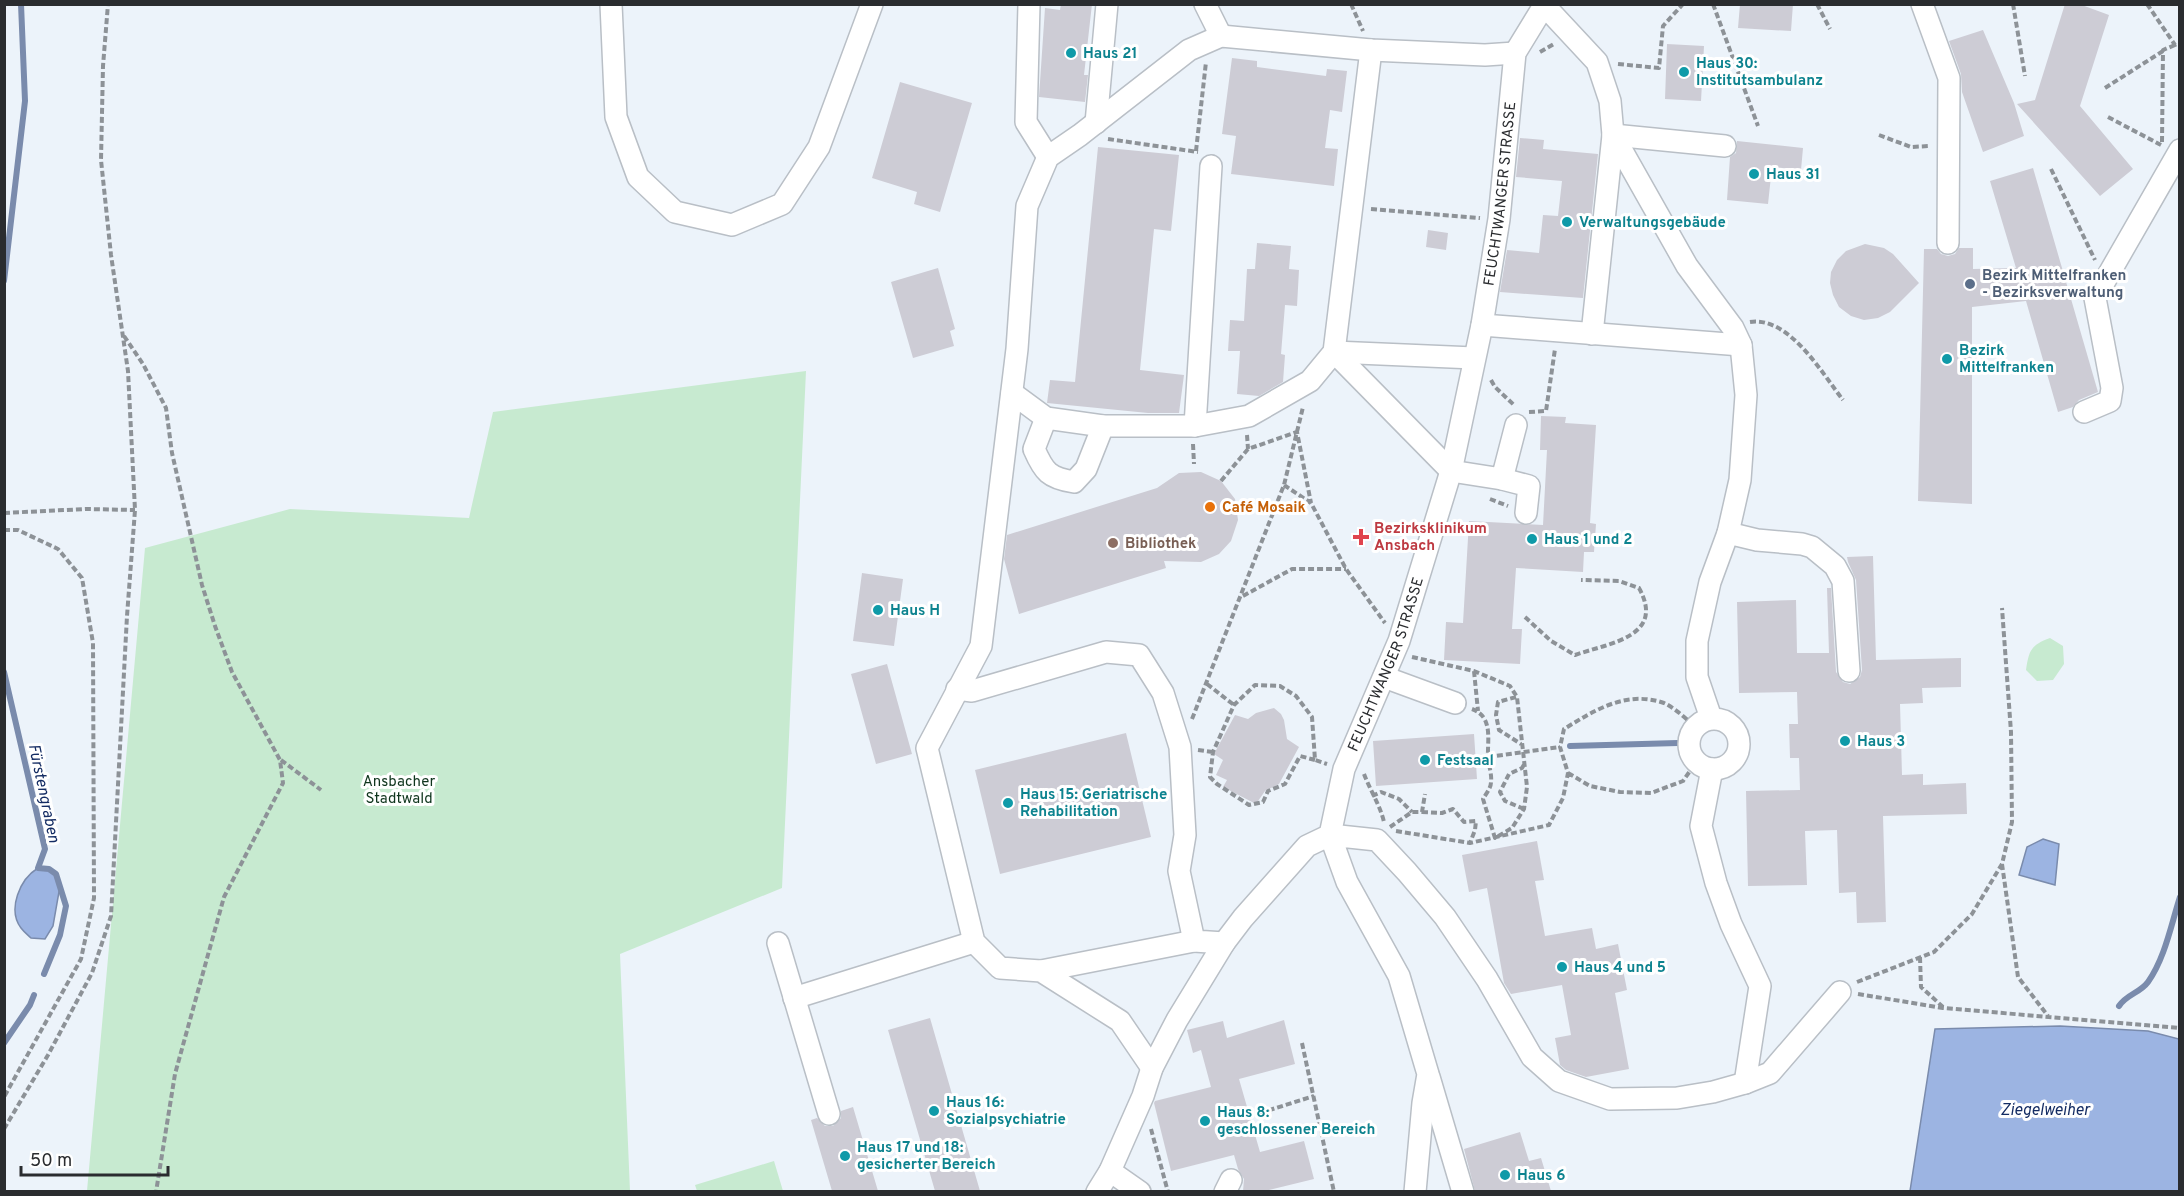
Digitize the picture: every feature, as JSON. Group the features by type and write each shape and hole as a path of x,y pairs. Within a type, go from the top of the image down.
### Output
{"street":[{"path":"611,4 616,117 638,177 675,212 732,225 782,204 819,147 872,4"},
{"path":"1029,4 1026,122 1048,157"},
{"path":"1088,129 1107,4"},
{"path":"1205,4 1215,39"},
{"path":"1922,4 1948,78 1948,243"},
{"path":"1544,5 1597,62 1610,101 1613,135 1592,334"},
{"name":"FEUCHTWANGER STRASSE","path":"1330,835 1344,770 1396,647 1450,471 1482,325 1499,219 1515,53 1544,5"},
{"path":"1224,943 1194,941 1041,972 1000,968 974,942 927,748 981,646 1017,349 1027,206 1048,157 1088,129 1189,50 1215,39 1371,50 1485,55 1515,53"},
{"path":"1012,393 1046,418 1103,426 1194,430 1249,416 1310,381 1334,352 1371,50"},
{"path":"1613,135 1725,146"},
{"path":"1613,135 1687,266 1737,337 1746,406 1740,480 1728,533 1710,582 1697,641 1697,677 1703,722"},
{"path":"2084,412 2110,401 2112,388 2095,298 2171,147"},
{"path":"1194,430 1204,158"},
{"path":"1482,325 1592,334 1737,337"},
{"path":"1334,352 1474,363"},
{"path":"1334,352 1450,471 1502,479 1529,486 1526,513"},
{"path":"1046,418 1034,449 1043,470 1058,480 1074,482 1086,469 1103,426"},
{"path":"1502,479 1516,425"},
{"path":"1728,533 1757,540 1812,547 1835,566 1844,580 1849,670"},
{"path":"957,689 972,691 1106,652 1139,655 1163,693 1180,747 1185,835 1179,872 1194,941"},
{"path":"1384,677 1455,703"},
{"path":"1704,766 1723,768 1732,762 1738,753 1740,742 1737,732 1721,719 1703,722 1689,736 1689,748 1704,766 1701,826 1716,883 1731,924 1760,986 1745,1083"},
{"path":"1330,835 1347,882 1399,976 1463,1191"},
{"path":"1097,1191 1110,1171 1143,1096 1152,1068 1177,1020 1224,943 1243,918 1307,846 1330,835 1377,840 1445,917 1487,979 1532,1057 1559,1081 1610,1098 1677,1098 1713,1092 1770,1073 1840,992"},
{"path":"794,998 974,942"},
{"path":"778,943 829,1114"},
{"path":"1041,972 1120,1021 1152,1068"},
{"path":"1415,1191 1428,1074"},
{"path":"1110,1171 1140,1191"}],"path":[{"path":"4,1129 48,1055 92,973 111,916 135,510 128,371 111,255 101,160 103,66 108,4"},
{"path":"1597,62 1659,68 1663,26 1683,4"},
{"path":"1713,4 1758,126"},
{"path":"1817,4 1830,29"},
{"path":"2013,4 2025,76"},
{"path":"2105,88 2163,50 2177,44 2147,4"},
{"path":"1088,129 1204,158 1215,39"},
{"path":"2163,50 2171,147"},
{"path":"2108,117 2171,147"},
{"path":"1879,135 1911,147 1948,145"},
{"path":"2157,156 2171,147"},
{"path":"2051,169 2097,264"},
{"path":"1351,207 1499,219"},
{"path":"1737,337 1752,321 1766,321 1792,336 1843,400"},
{"path":"1474,363 1484,369 1501,393 1513,405 1527,412 1546,411 1557,331"},
{"path":"122,333 143,364 166,408 172,453 202,585 232,672 280,760 283,783 224,897 175,1074 156,1191"},
{"path":"1212,752 1180,747 1242,597 1284,485 1310,381"},
{"path":"1194,430 1194,464"},
{"path":"1221,481 1248,449 1297,432"},
{"path":"1297,432 1311,503 1346,569 1396,647 1474,670 1510,686 1517,697 1527,787 1524,809 1512,828 1495,838"},
{"path":"1248,440 1248,449"},
{"path":"1284,485 1311,503"},
{"path":"4,513 86,509 135,510"},
{"path":"4,530 18,530 58,549 82,578 93,643 94,887 94,898 81,959 4,1097"},
{"path":"1242,597 1292,569 1346,569"},
{"path":"1525,617 1551,641 1575,655 1632,636 1644,624 1647,603 1639,588 1619,581 1581,580"},
{"path":"1840,992 1863,978 1934,952 1972,914 2002,864 2012,822 2011,732 2002,608"},
{"path":"1474,670 1478,711 1486,722 1489,736 1488,757 1492,784 1484,799 1495,838"},
{"path":"1207,684 1234,705"},
{"path":"1315,760 1312,717 1296,696 1280,686 1255,685 1234,705 1212,752 1210,777 1249,805 1263,802 1268,791 1285,784 1300,756 1344,770"},
{"path":"1517,697 1498,702 1496,715 1499,730 1522,745"},
{"path":"1387,829 1470,843 1549,825 1563,798 1568,773 1560,747 1564,729 1602,706 1637,699 1665,704 1703,722"},
{"path":"1455,703 1478,711"},
{"path":"1488,757 1560,747"},
{"path":"1351,750 1360,762 1372,796 1382,811 1387,829"},
{"path":"280,760 321,790"},
{"path":"1524,809 1505,801 1500,792 1509,774 1522,768 1525,762"},
{"path":"1568,773 1590,786 1620,792 1651,793 1683,781 1704,766"},
{"path":"1372,796 1381,792 1399,799 1412,812"},
{"path":"1422,812 1425,794"},
{"path":"1387,829 1412,812 1442,813 1454,809 1464,822 1476,821 1470,843"},
{"path":"2002,864 2018,977 2048,1017"},
{"path":"1920,957 1921,987 1943,1008"},
{"path":"1840,992 1943,1008 2180,1028"},
{"path":"1302,1043 1334,1191"},
{"path":"1260,1113 1314,1096"},
{"path":"1151,1128 1168,1191"}],"green space":[{"name":"Ansbacher Stadtwald","path":"806,371 782,888 620,954 630,1191 87,1191 145,548 290,509 469,518 493,412"},
{"path":"2050,638 2063,646 2064,664 2053,680 2037,681 2026,670 2028,658 2035,646"},
{"path":"774,1161 783,1191 697,1191 695,1185"}],"water":[{"path":"2043,839 2059,844 2055,885 2019,875 2027,847"},
{"path":"38,868 49,869 56,874 60,886 53,926 45,939 31,938 21,928 15,912 15,904 21,887"},
{"name":"Ziegelweiher","path":"2060,1026 2148,1031 2179,1039 2179,1191 1910,1191 1935,1029"}],"building":[{"name":"Haus 21","path":"1061,4 1092,4 1084,75 1088,75 1085,102 1039,97 1045,8 1060,10"},
{"path":"1740,4 1793,4 1791,31 1738,28"},
{"path":"2065,4 2079,4 2109,15 2080,106 2133,169 2100,196 2017,104 2035,100"},
{"path":"1983,30 2014,103 2024,136 1983,152 1962,92 1961,74 1949,41"},
{"name":"Haus 30: Institutsambulanz","path":"1667,44 1704,46 1701,101 1665,99"},
{"path":"1232,58 1257,61 1257,67 1326,76 1327,69 1347,71 1342,112 1330,110 1325,148 1338,149 1334,186 1231,174 1236,136 1222,134"},
{"path":"900,82 972,103 940,212 914,204 917,192 872,178"},
{"name":"Verwaltungsgebäude","path":"1520,138 1544,140 1543,149 1598,154 1583,298 1500,292 1507,250 1539,253 1543,215 1558,216 1562,181 1516,177"},
{"name":"Haus 31","path":"1737,141 1803,148 1801,170 1772,167 1768,204 1727,200 1730,157 1736,153"},
{"path":"1098,147 1179,155 1171,231 1154,229 1140,370 1184,375 1179,413 1148,413 1047,403 1050,380 1075,382"},
{"name":"Bezirk Mittelfranken","path":"2033,168 2098,392 2079,400 2073,407 2058,412 2026,301 1972,307 1972,504 1918,501 1924,249 1937,249 1941,254 1948,256 1955,254 1959,248 1973,248 1973,269 2016,268 1990,181"},
{"path":"1428,230 1448,233 1446,250 1426,247"},
{"path":"1257,243 1291,246 1289,269 1299,270 1297,306 1285,305 1281,354 1285,355 1283,382 1259,396 1237,394 1240,351 1228,351 1230,320 1244,321 1247,269 1255,269"},
{"path":"1865,244 1884,248 1893,254 1919,283 1890,312 1878,318 1864,320 1851,316 1839,307 1830,283 1831,272 1837,260 1846,251"},
{"path":"938,268 955,329 950,331 954,346 913,358 891,282"},
{"name":"Haus 1 und 2","path":"1541,416 1566,417 1565,423 1596,425 1590,523 1596,524 1594,552 1584,552 1583,572 1516,568 1512,629 1522,629 1520,664 1444,660 1446,622 1463,623 1469,521 1543,525 1547,450 1540,450"},
{"path":"1201,472 1221,481 1235,499 1238,520 1231,541 1219,554 1201,562 1164,561 1166,568 1019,614 1004,559 1007,535 1157,488 1179,473"},
{"name":"Haus 3","path":"1873,556 1876,660 1961,658 1961,687 1922,688 1923,703 1900,704 1902,775 1923,774 1923,785 1966,783 1967,814 1883,816 1886,922 1857,923 1856,892 1839,893 1837,830 1805,831 1807,885 1748,886 1746,791 1800,790 1799,758 1790,758 1789,724 1798,724 1797,692 1739,693 1737,602 1796,600 1797,653 1829,653 1827,588 1831,588 1836,672 1843,682 1850,684 1860,677 1862,670 1856,580 1847,557"},
{"name":"Haus H","path":"862,573 903,579 894,646 853,641"},
{"path":"887,664 912,754 876,764 851,674"},
{"path":"1274,708 1284,720 1287,739 1299,747 1279,784 1265,791 1256,804 1223,787 1227,780 1216,775 1223,760 1214,754 1235,715 1248,719 1256,713"},
{"name":"Haus 15: Geriatrische Rehabilitation","path":"1126,733 1151,837 1000,874 975,770"},
{"name":"Festsaal","path":"1474,734 1477,779 1376,786 1373,741"},
{"name":"Haus 4 und 5","path":"1537,841 1544,880 1535,881 1545,936 1592,928 1596,949 1618,944 1627,990 1615,993 1629,1069 1586,1077 1566,1070 1560,1065 1555,1038 1571,1035 1562,985 1511,994 1504,983 1487,888 1469,892 1462,855"},
{"name":"Haus 16: Sozialpsychiatrie","path":"930,1018 980,1191 935,1191 888,1030"},
{"name":"Haus 8: geschlossener Bereich","path":"1284,1020 1295,1064 1239,1079 1260,1152 1304,1141 1314,1179 1265,1191 1243,1191 1244,1179 1234,1155 1171,1171 1154,1103 1211,1087 1201,1050 1193,1053 1187,1030 1223,1021 1227,1038"},
{"name":"Haus 17 und 18: gesicherter Bereich","path":"853,1107 878,1191 832,1191 811,1120 817,1118 825,1126 833,1126 841,1118 841,1111"},
{"name":"Haus 6","path":"1520,1132 1529,1161 1541,1158 1551,1191 1475,1191 1464,1149"}],"waterway":[{"name":"Fürstengraben","path":"4,281 25,101 21,4"},
{"name":"Fürstengraben","path":"4,672 45,849 38,868 49,869 56,874 66,906 60,935 44,974"},
{"path":"1570,746 1678,743"},
{"path":"2119,1006 2145,986 2154,973 2180,897"},
{"name":"Fürstengraben","path":"4,1043 30,1005 34,995"}],"place":[{"name":"Haus 21","path":"1071,53"},
{"name":"Haus 30: Institutsambulanz","path":"1684,72"},
{"name":"Haus 31","path":"1754,174"},
{"name":"Verwaltungsgebäude","path":"1567,222"},
{"name":"Bezirk Mittelfranken - Bezirksverwaltung","path":"1970,284"},
{"name":"Bezirk Mittelfranken","path":"1947,359"},
{"name":"Café Mosaik","path":"1210,507"},
{"name":"Bezirksklinikum Ansbach","path":"1361,537"},
{"name":"Haus 1 und 2","path":"1532,539"},
{"name":"Bibliothek","path":"1113,543"},
{"name":"Haus H","path":"878,610"},
{"name":"Haus 3","path":"1845,741"},
{"name":"Festsaal","path":"1425,760"},
{"name":"Haus 15: Geriatrische Rehabilitation","path":"1008,803"},
{"name":"Haus 4 und 5","path":"1562,967"},
{"name":"Haus 16: Sozialpsychiatrie","path":"934,1111"},
{"name":"Haus 8: geschlossener Bereich","path":"1205,1121"},
{"name":"Haus 17 und 18: gesicherter Bereich","path":"845,1156"},
{"name":"Haus 6","path":"1505,1175"}]}
